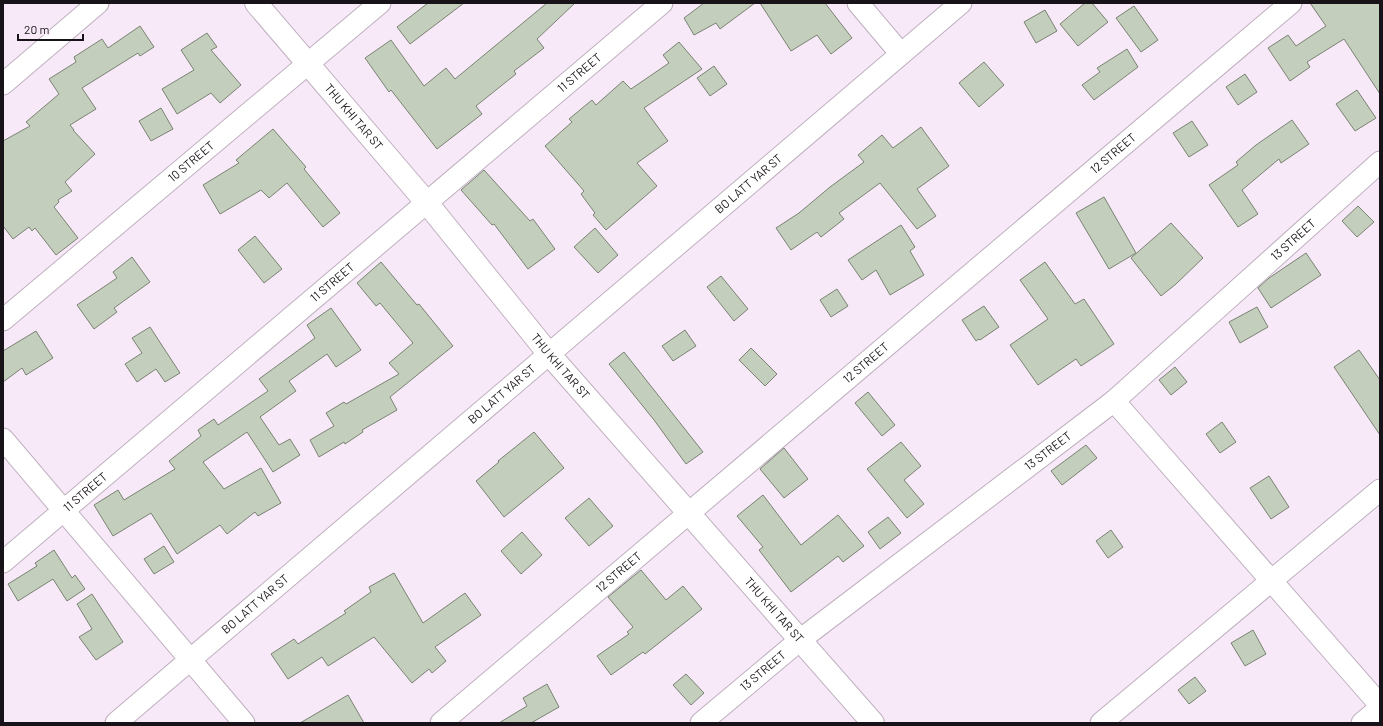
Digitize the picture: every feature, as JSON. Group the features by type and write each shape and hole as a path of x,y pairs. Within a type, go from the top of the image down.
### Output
{"street":[{"path":"3,84 98,3"},
{"name":"THU KHI TAR ST","path":"256,3 427,202 549,354 873,723"},
{"name":"10 STREET","path":"3,320 380,3"},
{"name":"11 STREET","path":"3,562 662,3"},
{"path":"858,3 901,54"},
{"name":"BO LATT YAR ST","path":"116,723 961,3"},
{"name":"12 STREET","path":"441,723 688,512 1291,3"},
{"name":"13 STREET","path":"701,723 800,640 1114,401 1380,162"},
{"path":"1114,401 1272,580 1380,706 1362,723"},
{"path":"3,440 244,723"},
{"path":"1101,723 1380,490"}],"building":[{"path":"428,3 464,3 410,44 397,27"},
{"path":"547,3 575,3 537,39 544,48 514,71 516,74 476,106 482,114 437,149 391,90 389,92 365,58 391,40 424,86 446,68 455,79"},
{"path":"704,3 755,3 720,29 716,23 694,35 684,18"},
{"path":"760,3 825,3 852,38 831,54 817,35 791,51"},
{"path":"1085,3 1092,3 1108,22 1078,46 1060,24"},
{"path":"1310,3 1380,3 1380,94 1344,39 1307,62 1310,67 1290,81 1268,48 1288,35 1296,46 1326,26"},
{"path":"1134,6 1158,40 1141,52 1116,18"},
{"path":"1045,10 1057,31 1036,43 1024,22"},
{"path":"140,26 154,47 140,56 138,53 82,88 96,109 70,125 95,154 65,182 72,191 58,200 59,202 54,207 78,238 56,255 35,228 32,231 29,227 13,239 3,226 3,141 30,126 26,122 59,94 49,79 76,62 74,57 102,39 108,48"},
{"path":"207,33 217,47 211,50 241,85 220,103 211,93 177,114 162,89 194,70 181,50"},
{"path":"679,42 702,69 644,108 668,141 637,163 657,186 606,230 593,215 595,213 581,194 584,191 545,146 572,122 569,119 592,100 596,105 623,81 631,89 669,63 663,55"},
{"path":"1127,49 1138,67 1094,100 1082,85 1100,72 1097,68"},
{"path":"984,62 1004,85 979,107 959,83"},
{"path":"714,66 727,84 710,96 697,78"},
{"path":"1245,74 1257,92 1238,105 1226,87"},
{"path":"1357,90 1376,118 1355,131 1336,104"},
{"path":"161,108 173,129 151,141 139,121"},
{"path":"1292,120 1309,144 1281,163 1279,159 1242,190 1258,214 1238,227 1209,185 1238,165 1236,162 1256,145"},
{"path":"1192,121 1208,145 1189,157 1173,133"},
{"path":"921,127 949,166 917,189 936,216 917,229 880,183 839,213 844,219 821,237 817,232 791,250 776,228 799,213 830,187 864,162 858,155 882,135 893,148"},
{"path":"273,129 306,167 304,169 340,213 323,227 287,183 269,198 261,190 220,214 203,185 239,163 236,160"},
{"path":"484,170 530,221 533,219 555,249 528,269 494,224 492,225 461,190"},
{"path":"1104,197 1136,253 1109,269 1076,213"},
{"path":"1358,206 1374,222 1357,237 1342,221"},
{"path":"1171,223 1203,258 1161,296 1131,258"},
{"path":"901,225 915,247 910,251 924,275 890,295 876,270 862,280 848,260"},
{"path":"595,228 618,255 598,273 574,247"},
{"path":"255,236 282,269 264,283 238,250"},
{"path":"1306,253 1321,275 1271,308 1258,288 1269,278"},
{"path":"132,257 150,282 114,308 117,312 94,329 77,305 117,278 113,272"},
{"path":"381,262 417,305 419,304 453,346 390,397 397,410 362,430 363,432 345,444 344,442 319,457 310,440 334,426 326,413 344,402 346,404 399,374 389,363 413,343 380,303 376,306 357,283"},
{"path":"1045,262 1075,304 1084,299 1114,344 1081,366 1076,359 1038,385 1010,345 1048,319 1020,280"},
{"path":"721,276 748,309 734,321 707,287"},
{"path":"837,289 848,306 831,317 820,300"},
{"path":"984,306 999,327 980,340 979,339 976,341 962,320"},
{"path":"1257,307 1268,327 1240,343 1229,322"},
{"path":"331,308 361,350 336,367 327,354 289,381 296,391 260,417 279,445 290,439 300,455 273,472 247,432 203,462 224,489 261,468 281,503 258,516 255,512 227,534 220,525 177,554 151,513 113,536 94,505 118,490 124,500 175,469 169,461 201,436 198,430 214,419 218,425 268,391 259,379 315,338 307,325"},
{"path":"150,327 180,373 165,382 156,369 137,382 125,364 142,353 132,338"},
{"path":"685,330 696,346 673,361 662,346"},
{"path":"36,331 53,358 26,375 22,368 3,382 3,351"},
{"path":"751,348 777,374 765,386 739,360"},
{"path":"1359,350 1380,380 1380,435 1334,367"},
{"path":"624,352 703,452 686,464 654,420 609,364"},
{"path":"1175,367 1187,382 1171,395 1159,380"},
{"path":"868,392 895,425 882,436 855,403"},
{"path":"1222,422 1236,442 1220,453 1206,434"},
{"path":"534,432 564,468 504,517 476,481"},
{"path":"901,442 921,466 904,480 924,504 907,518 867,469"},
{"path":"1086,445 1097,458 1062,485 1051,471"},
{"path":"784,448 808,479 784,498 760,469"},
{"path":"1269,476 1289,507 1271,519 1250,488"},
{"path":"763,495 801,545 838,515 864,546 843,562 838,556 791,592 759,550 763,547 737,516"},
{"path":"589,498 613,526 589,546 565,518"},
{"path":"888,517 901,533 880,549 868,532"},
{"path":"1111,530 1123,547 1108,558 1096,541"},
{"path":"522,532 542,555 521,574 501,551"},
{"path":"164,546 174,562 154,574 144,559"},
{"path":"54,550 72,578 75,575 85,589 67,601 53,579 18,601 8,584 37,566 35,563"},
{"path":"641,570 666,600 683,586 702,609 645,654 643,652 611,675 597,656 629,634 627,632 633,627 608,597"},
{"path":"394,573 423,623 465,593 481,615 435,647 446,661 432,673 429,669 412,683 374,637 328,666 322,657 288,679 271,654 294,639 298,644 346,613 344,611 371,592 369,587"},
{"path":"92,594 123,642 96,660 79,637 92,629 77,604"},
{"path":"1253,630 1266,654 1245,666 1231,643"},
{"path":"686,674 704,693 691,705 673,685"},
{"path":"1195,677 1206,691 1189,704 1178,690"},
{"path":"547,684 559,707 531,723 499,723 527,706 523,698"},
{"path":"348,695 364,723 300,723"}]}
